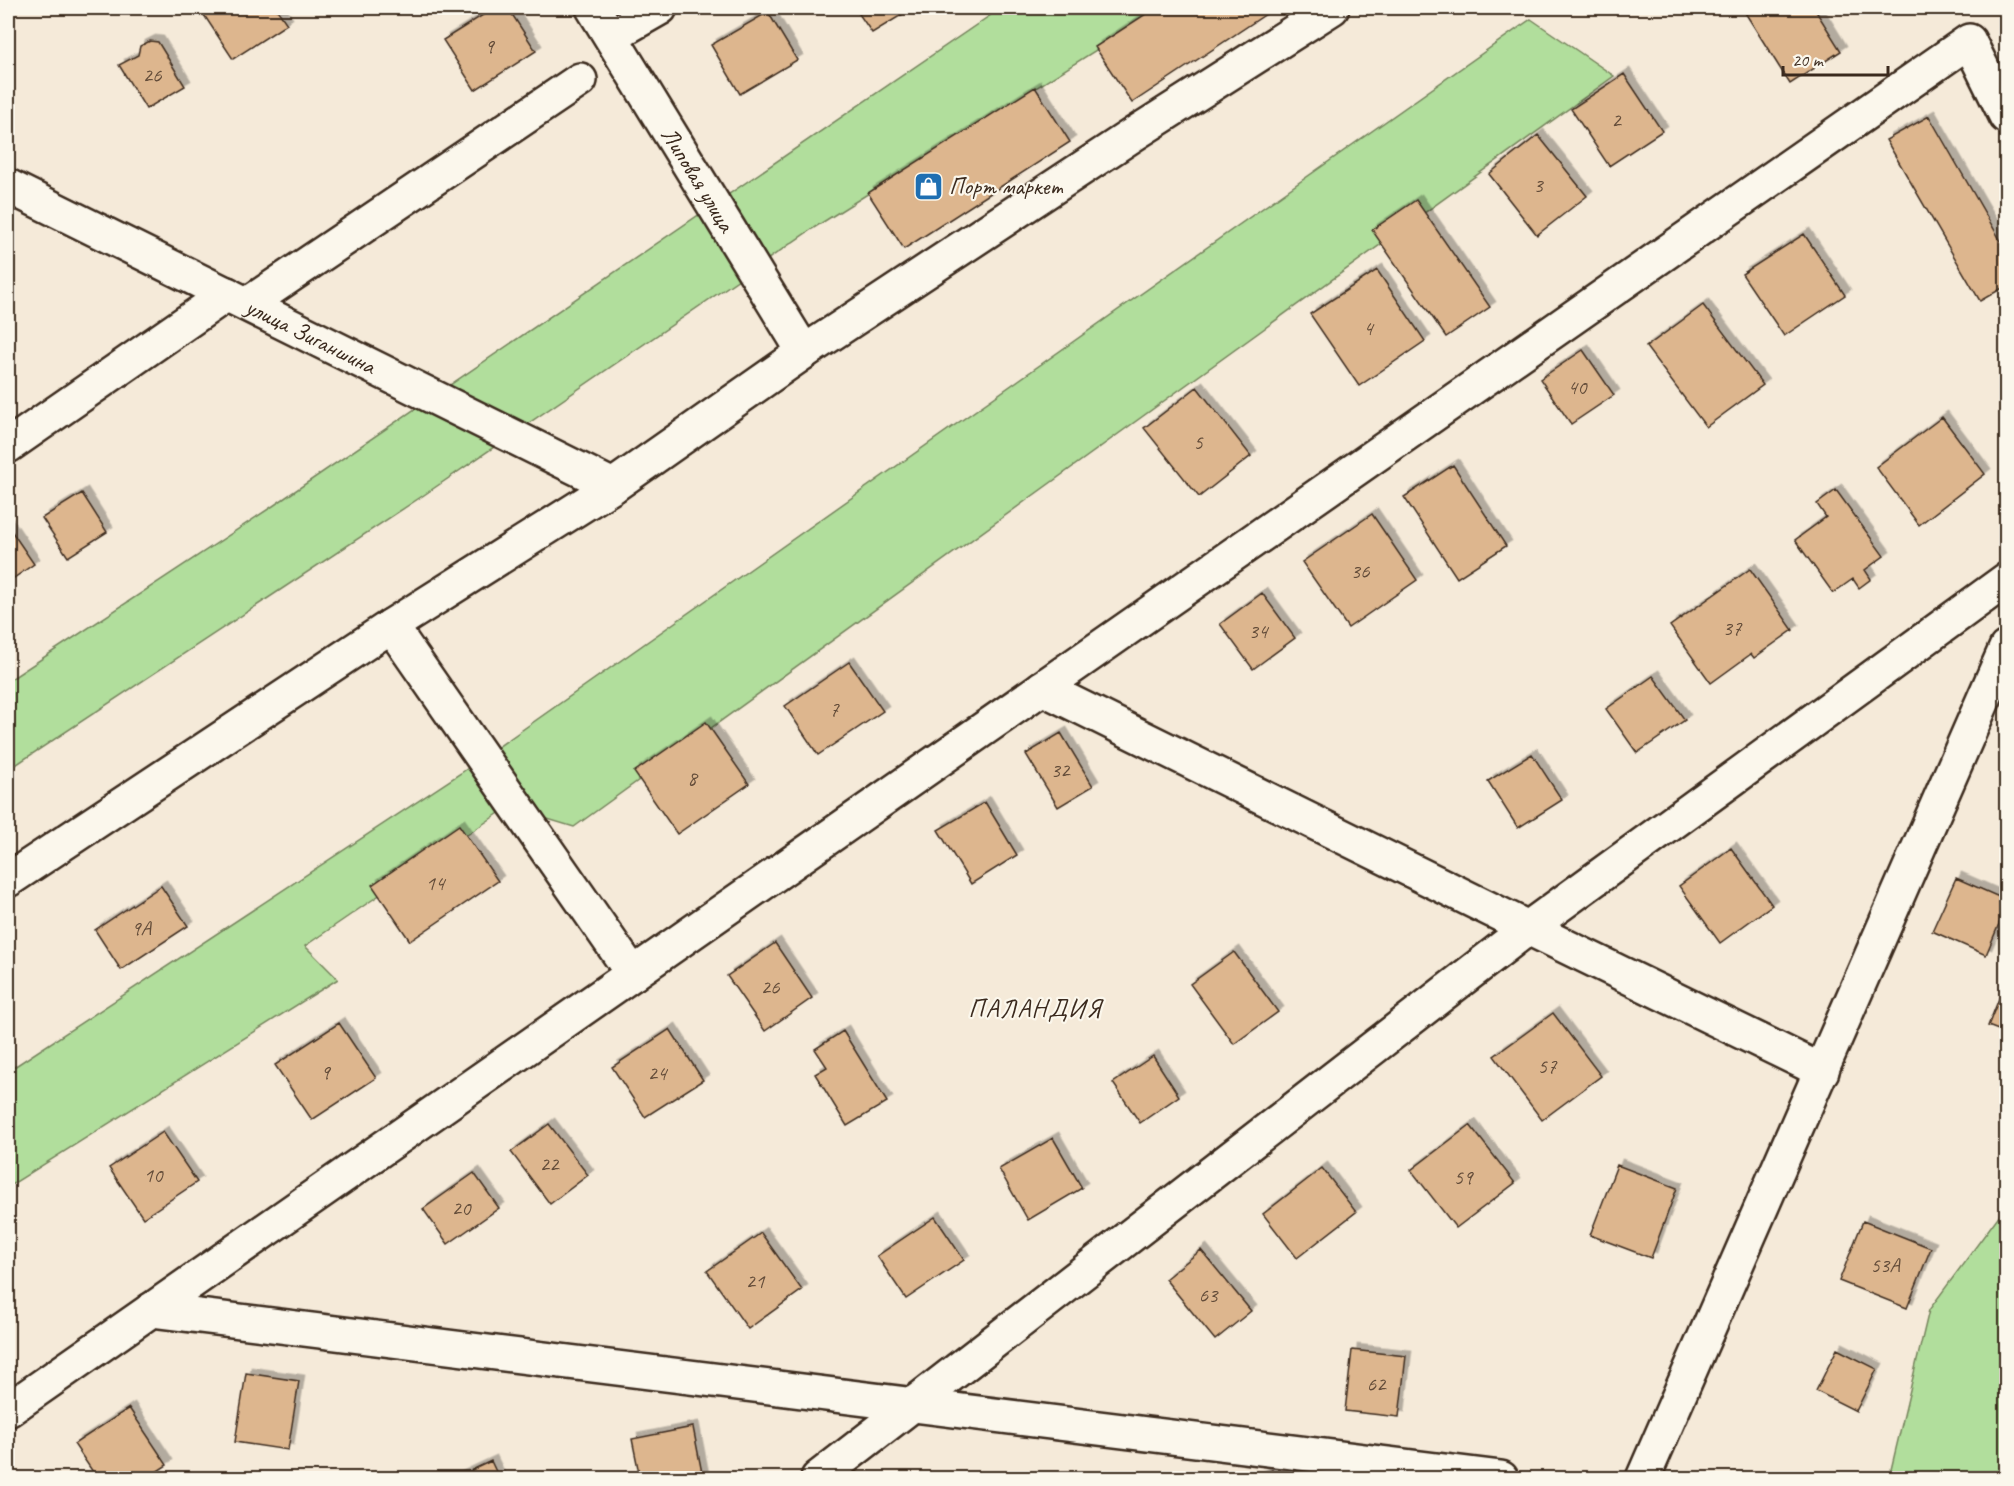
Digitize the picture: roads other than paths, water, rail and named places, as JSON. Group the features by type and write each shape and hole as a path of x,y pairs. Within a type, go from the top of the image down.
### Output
{"street":[{"name":"Липовая улица","path":"593,8 804,352"},
{"path":"611,36 660,8"},
{"path":"8,880 391,626 613,486 804,352 1134,134 1332,8"},
{"path":"8,1410 1969,41 2007,116"},
{"path":"8,446 580,80"},
{"name":"улица Зиганшина","path":"8,186 613,486"},
{"path":"819,1479 1528,928 2007,580"},
{"path":"391,626 633,974"},
{"path":"1643,1479 2007,648"},
{"path":"1042,688 1822,1071"},
{"path":"151,1310 1501,1479"}],"place":[{"name":"Порт маркет","path":"928,186"}],"district":[{"name":"ПАЛАНДИЯ","path":"1035,1008"}]}
